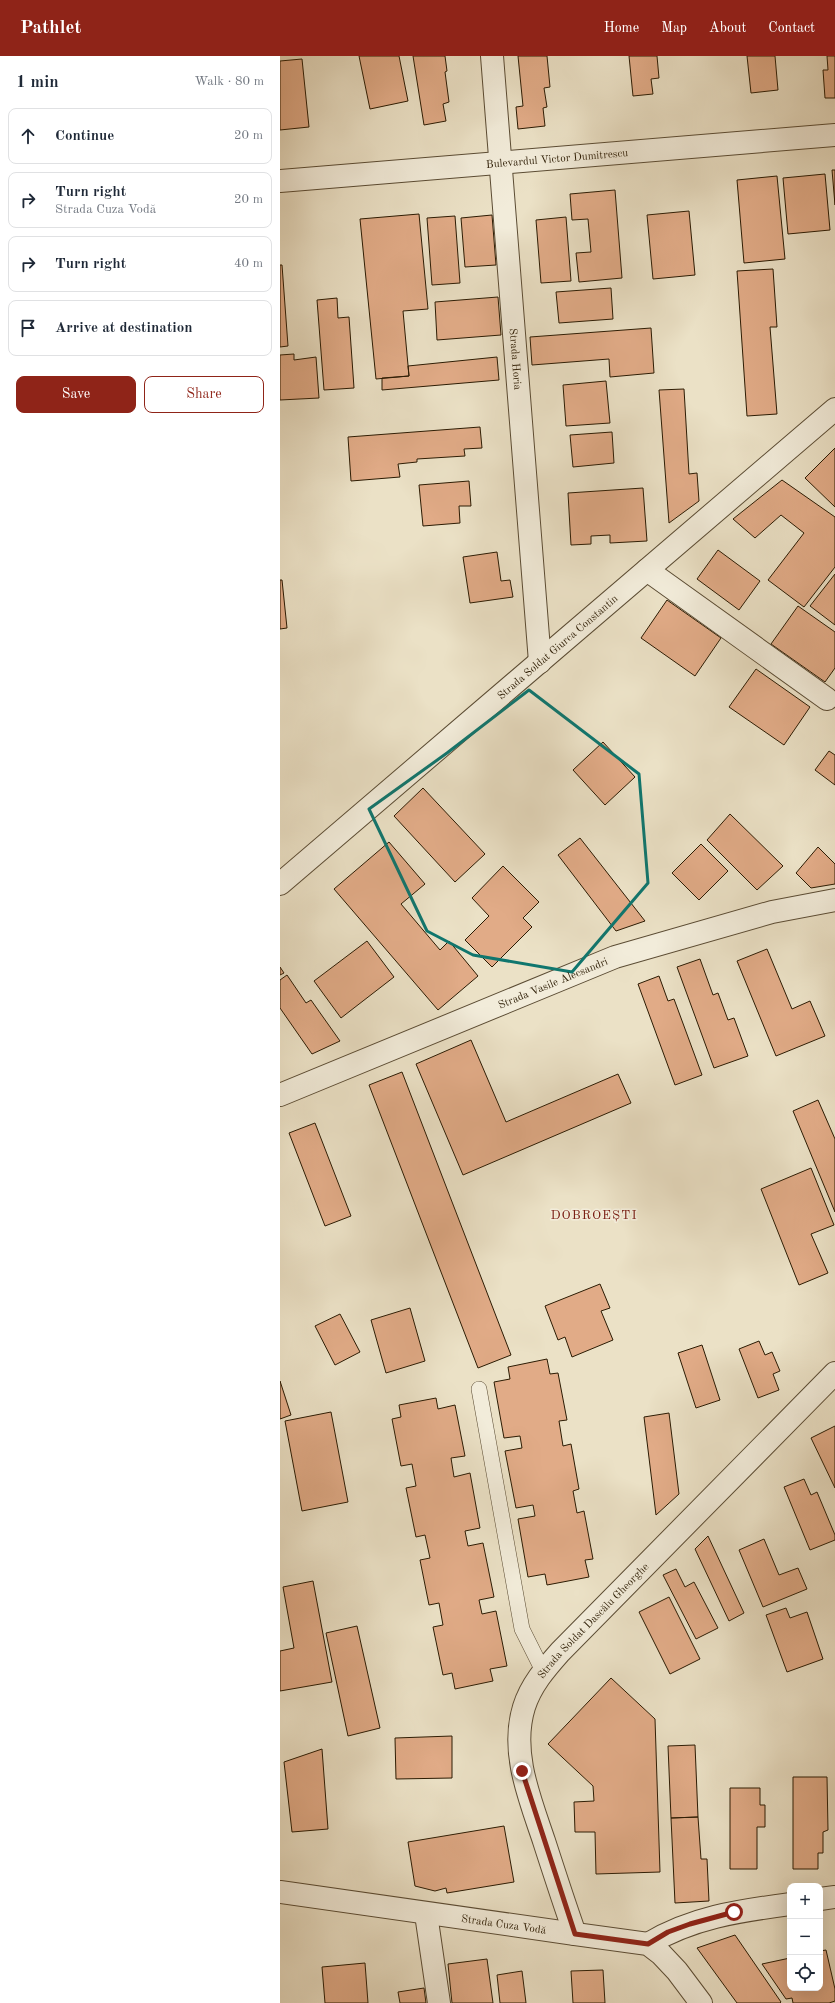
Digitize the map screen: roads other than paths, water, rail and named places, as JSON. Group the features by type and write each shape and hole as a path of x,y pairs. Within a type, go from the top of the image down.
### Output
{"street":[{"name":"Strada Horia","path":"492,56 502,162 540,662"},
{"name":"Bulevardul Victor Dumitrescu","path":"280,181 835,134"},
{"name":"Strada Soldat Giurca Constantin","path":"280,884 835,409"},
{"path":"647,570 827,699"},
{"name":"Strada Vasile Alecsandri","path":"280,1095 614,957 772,912 835,900"},
{"name":"Strada Soldat Dascălu Gheorghe","path":"575,1934 522,1771 520,1731 523,1708 531,1690 543,1671 835,1373"},
{"name":"Strada Cuza Vodă","path":"281,1888 426,1914 648,1944"},
{"path":"823,1899 835,1897"},
{"path":"701,2003 677,1971 661,1954 648,1944 668,1932 690,1924 734,1912 787,1904"},
{"path":"426,1914 439,2003"}],"lane":[{"path":"479,1389 522,1629 543,1671"}],"district":[{"name":"DOBROEȘTI","path":"594,1214"}]}
